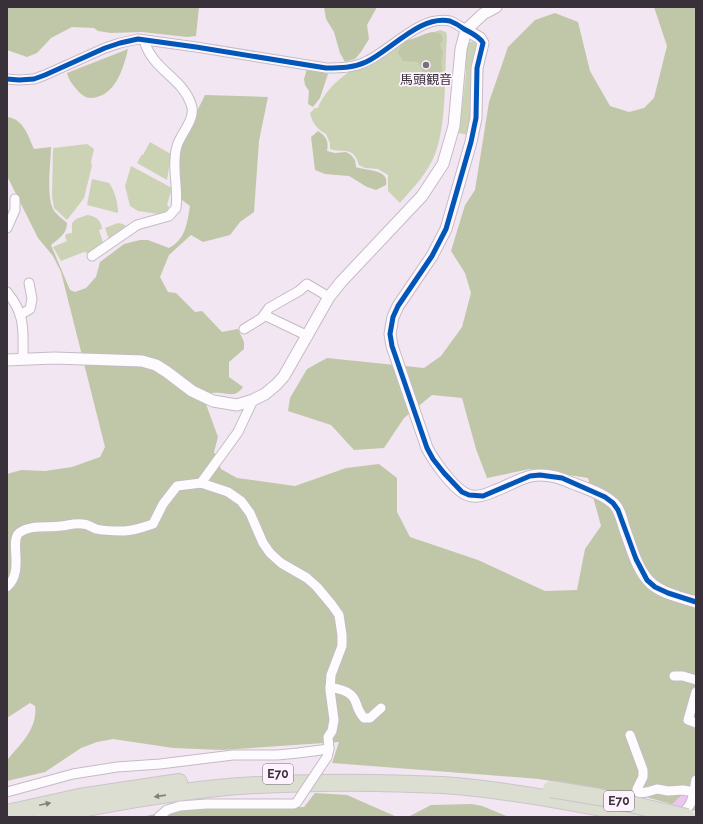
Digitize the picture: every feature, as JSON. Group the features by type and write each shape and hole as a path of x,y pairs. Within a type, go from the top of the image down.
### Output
{"highway":[{"name":"E70","path":"7,813 79,797 145,786 216,778 293,773 350,772 409,774 490,781 549,793 647,817"},
{"name":"E70","path":"41,817 81,808 217,788 350,783 454,786 599,797 687,817"}],"street":[{"path":"7,360 54,358 142,361 156,365 192,391 213,401 237,405 265,394 284,376 329,297 341,282 422,196 443,164 453,130 461,49 466,30 476,19 496,7"},
{"path":"7,79 34,79 45,76 105,48 138,39 196,46 326,68 342,68 366,62 415,29 426,24 440,21 451,22 480,38 483,43 477,68 476,118 471,142 446,229 432,256 398,306 391,325 390,334 392,346 427,448 433,459 444,473 462,492 469,496 483,496 530,476 540,475 562,478 605,497 613,503 618,510 636,559 647,580 656,587 668,593 696,602"},
{"path":"92,256 137,225 169,216 176,208 175,166 177,146 191,116 191,103 179,84 158,66 151,56 144,40"},
{"path":"7,228 15,210 15,199"},
{"path":"20,316 30,309 32,304 29,283"},
{"path":"244,329 262,318 269,308 307,284 329,297"},
{"path":"7,292 16,303 24,327 23,359"},
{"path":"264,315 308,336"},
{"path":"201,483 238,432 253,400"},
{"path":"7,587 13,581 17,561 15,540 18,534 23,531 32,528 61,526 74,523 91,525 95,529 125,532 140,528 153,524 163,504 176,486 201,483 228,492 241,501 250,513 263,543 270,553 281,563 307,578 317,587 336,610 339,615 342,646 331,675 330,687 334,720 332,731 328,737 328,753 297,802 294,804 206,804 180,806 167,810 159,817"},
{"path":"674,676 683,676 696,680"},
{"path":"330,687 350,693 355,699 364,718 370,718 381,708"},
{"path":"696,692 688,720 696,723"},
{"path":"630,735 643,770 643,777 638,789 639,793 657,789 694,792"},
{"path":"7,792 73,774 117,767 160,764 232,755 328,753"},
{"path":"678,817 688,808 692,801 696,780"}],"green space":[{"path":"7,7 199,7 196,36 187,37 142,32 111,33 98,31 94,28 72,27 51,38 37,53 27,57 7,50"},
{"path":"324,7 377,7 367,25 369,39 355,59 345,62 340,53 334,32 326,19"},
{"path":"654,7 696,7 696,811 646,797 539,779 332,763 339,742 222,750 173,748 113,739 97,742 81,748 45,772 7,781 7,760 18,748 31,729 34,721 35,706 30,703 7,718 7,474 21,470 45,471 72,467 100,457 105,447 61,272 53,256 38,238 7,176 7,117 18,121 25,129 34,149 51,147 49,181 50,199 55,212 67,223 67,227 60,238 51,245 70,290 75,292 86,288 96,277 100,262 124,244 140,240 148,240 169,248 179,240 187,224 190,206 182,200 177,165 181,144 205,95 268,97 259,141 254,212 240,222 230,235 203,242 191,235 169,255 160,277 168,292 176,293 195,312 202,311 222,332 238,329 244,342 244,349 229,362 229,377 243,387 240,391 233,394 211,393 203,396 218,437 214,452 221,469 237,478 295,486 346,468 379,464 397,478 397,512 410,537 478,560 545,591 577,590 585,549 601,526 588,478 530,469 487,478 476,449 462,398 432,395 404,418 384,448 354,450 331,425 288,411 290,398 307,369 327,358 424,368 441,356 462,327 471,293 465,273 451,251 465,205 475,190 489,102 508,47 535,20 555,13 578,22 590,71 610,106 629,112 644,108 654,98 667,46"},
{"path":"440,30 446,32 447,36 441,133 437,148 429,167 400,203 388,191 388,175 378,169 365,168 359,165 357,159 351,152 330,149 330,143 326,134 316,126 310,113 315,108 318,108 326,94 338,81 353,69 389,50"},
{"path":"432,32 441,34 443,39 440,45 443,53 441,61 442,69 440,75 433,78 426,76 418,62 403,61 398,53 403,41"},
{"path":"470,42 477,44 473,108 468,135 459,133 466,73 466,53"},
{"path":"128,49 122,70 115,84 104,94 94,98 89,98 78,91 70,81 67,73"},
{"path":"315,68 328,74 320,98 313,107 308,104 309,91 305,85 304,79 307,69"},
{"path":"318,131 326,139 328,144 327,151 335,153 346,152 355,160 356,167 381,173 386,180 386,185 376,190 367,187 349,176 325,174 315,170 311,137"},
{"path":"150,142 171,154 167,180 137,163"},
{"path":"87,144 94,149 91,162 92,166 84,198 67,220 54,208 52,196 53,148"},
{"path":"131,166 172,188 167,205 169,207 166,212 159,214 138,211 130,206 125,186"},
{"path":"92,179 109,183 116,198 118,213 87,205"},
{"path":"87,215 95,217 99,221 102,229 99,230 104,246 61,261 53,247 67,241 65,237 66,234 72,233 72,223 76,219"},
{"path":"118,223 127,227 109,239 105,228"},
{"path":"315,793 347,795 397,817 142,817 172,810 304,807"},
{"path":"472,804 482,806 509,817 408,817 431,805"}],"waterway":[{"path":"668,817 688,798"}],"cycle path":[{"path":"7,79 34,79 105,48 138,39 326,68 341,68 351,67 366,62 417,28 439,20 450,21 477,37 483,43 477,68 476,118 471,142 446,229 432,256 398,306 393,317 390,334 392,346 427,448 433,459 444,473 462,492 469,495 483,496 530,476 540,475 562,478 605,497 613,503 618,510 636,559 647,580 655,587 668,593 696,602"}],"place":[{"name":"馬頭観音","path":"426,65"}]}
